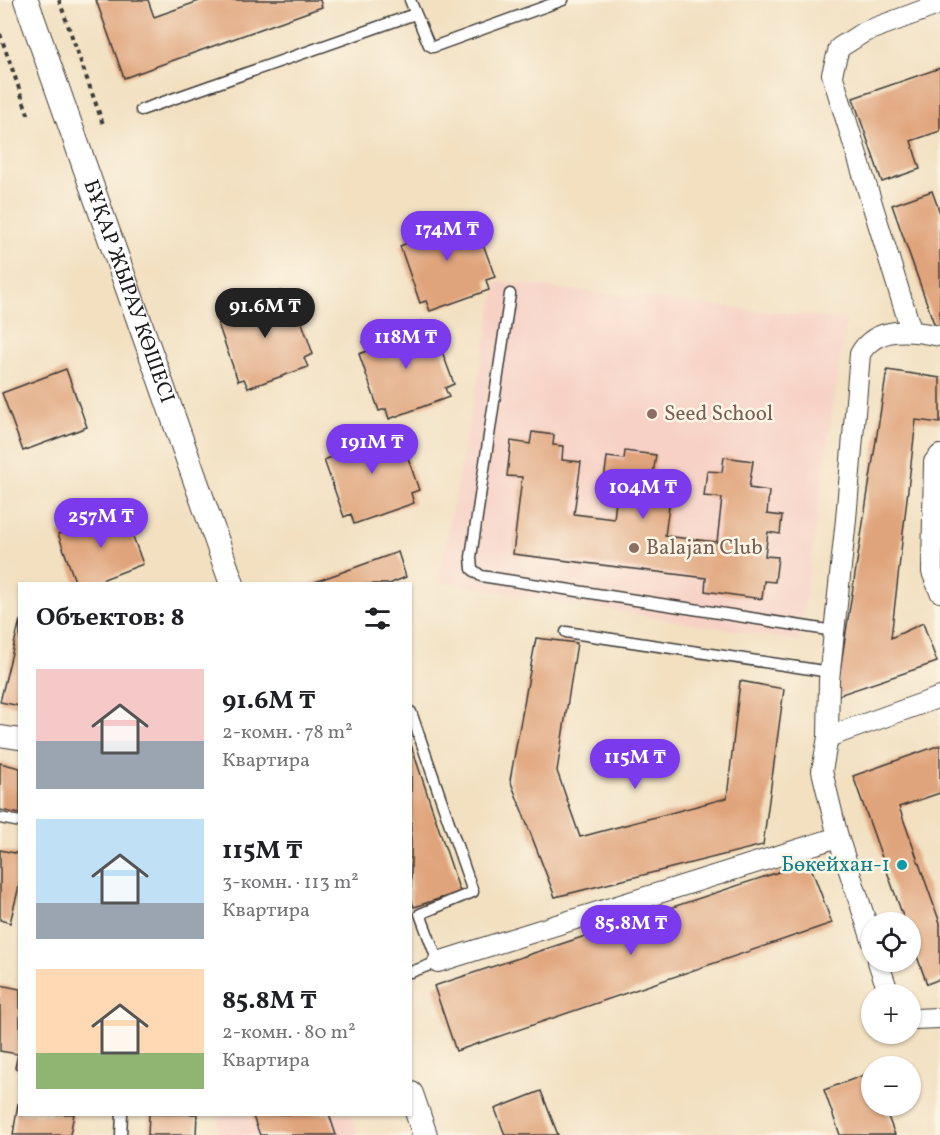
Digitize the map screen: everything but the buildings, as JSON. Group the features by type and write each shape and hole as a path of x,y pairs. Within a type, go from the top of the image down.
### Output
{"street":[{"name":"БҰҚАР ЖЫРАУ КӨШЕСІ","path":"26,0 231,582"},
{"path":"911,330 832,75 839,48 864,32 940,4"},
{"path":"863,912 838,837 822,771 828,737 830,672 860,354 866,345 879,335 911,330 940,336"},
{"path":"940,455 934,462 932,572 940,592"},
{"path":"828,737 940,697"},
{"path":"0,736 18,739"},
{"path":"438,962 838,837"},
{"path":"921,1019 940,1018"},
{"path":"412,1097 425,1135"}],"lane":[{"path":"410,0 429,45 433,47 563,0"},
{"path":"141,110 415,14"},
{"path":"510,294 471,557 472,569 481,576 834,631"},
{"path":"566,633 830,672"},
{"path":"412,715 473,892 420,914 438,962 412,972"},
{"path":"0,818 18,822"},
{"path":"121,1135 122,1116"}],"path":[{"path":"59,0 103,124"},
{"path":"0,34 29,117"}],"shaded area":[{"name":"Seed School","path":"497,282 846,320 799,641 438,582"},
{"path":"219,1116 351,1116 358,1135 218,1135"}],"place":[{"name":"Seed School","path":"652,414"},
{"name":"Balajan Club","path":"634,548"},
{"name":"Бөкейхан-1","path":"902,865"}]}
